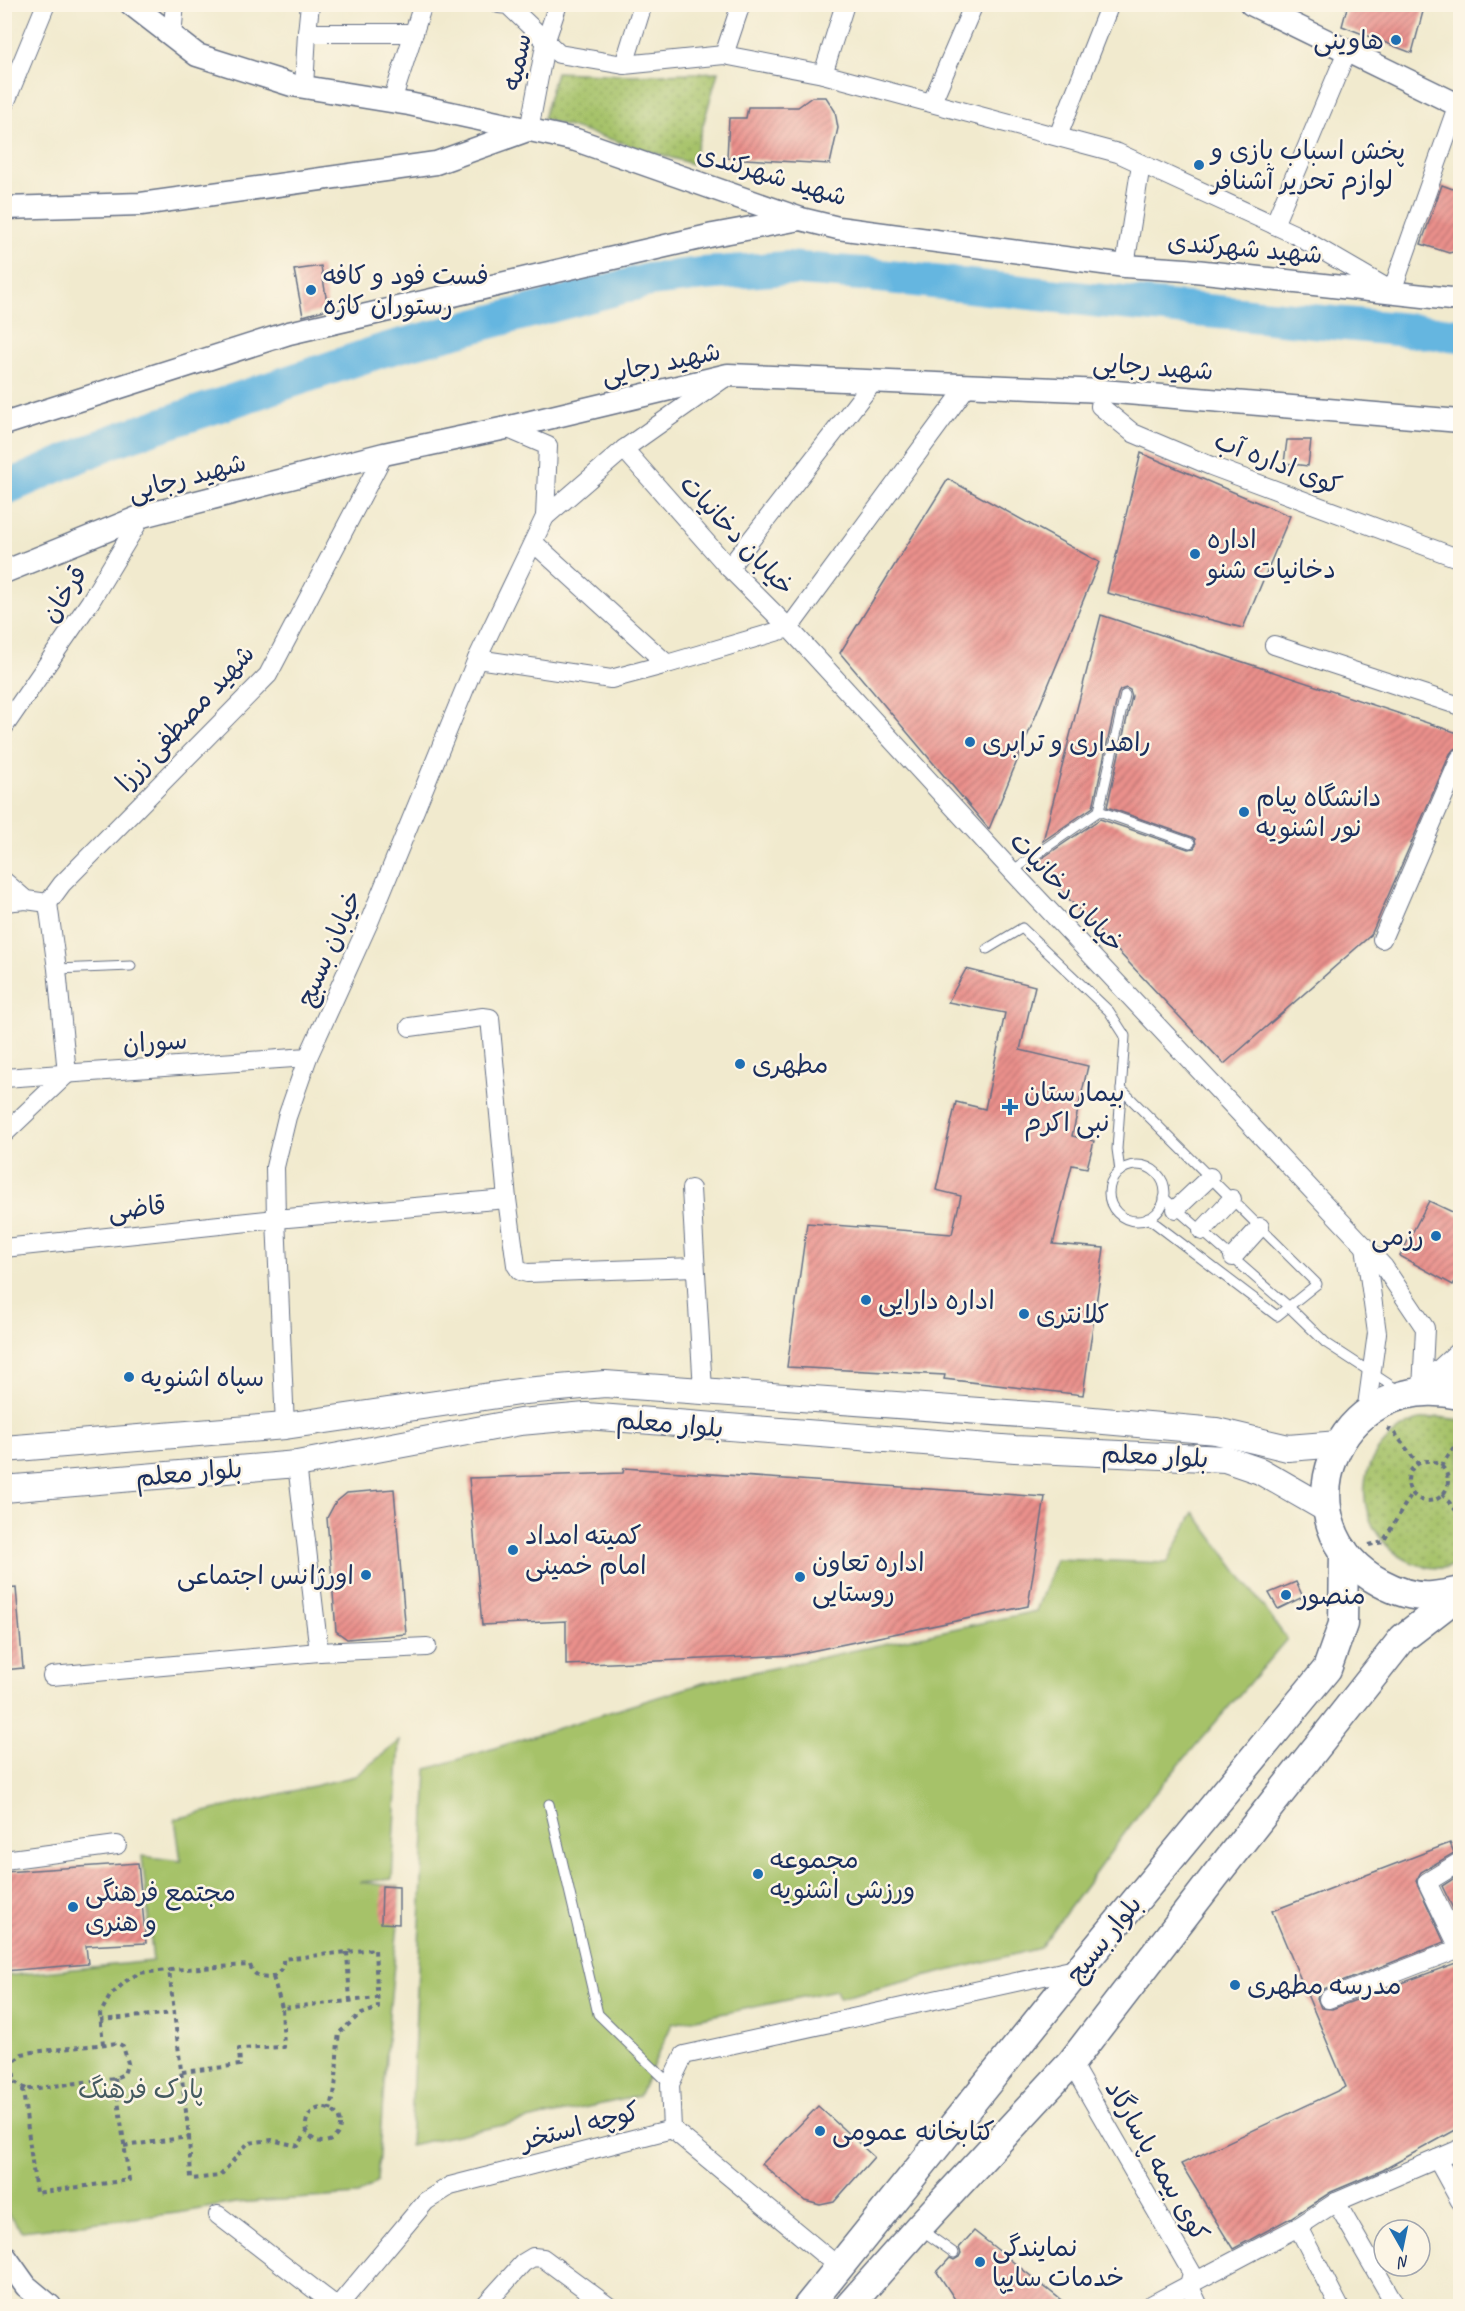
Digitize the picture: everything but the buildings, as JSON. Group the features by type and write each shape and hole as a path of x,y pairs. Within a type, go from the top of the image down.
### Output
{"main road":[{"path":"1412,1392 1461,1355"},
{"name":"بلوار معلم","path":"4,1449 285,1426 525,1391 605,1384 1059,1417 1216,1431 1288,1448 1339,1444"},
{"path":"1461,1395 1442,1391 1412,1392 1383,1401 1351,1427 1339,1444 1328,1476 1328,1510 1334,1532 1344,1551 1368,1576 1398,1592 1431,1596 1461,1592"},
{"name":"بلوار معلم","path":"4,1489 297,1464 520,1422 586,1416 1004,1448 1225,1459 1260,1471 1328,1510"},
{"name":"بلوار بسیج","path":"808,2307 1080,1968 1327,1669 1343,1624 1344,1551"},
{"name":"بلوار بسیج","path":"849,2307 918,2228 1071,2063 1403,1638 1461,1592"}],"street":[{"path":"4,106 46,4"},
{"name":"شهید شهرکندی","path":"131,4 198,55 292,85 392,101 576,140 801,219 838,228 1125,266 1392,291 1461,300"},
{"path":"172,35 175,4"},
{"path":"304,87 310,4"},
{"path":"392,101 423,4"},
{"path":"499,4 508,5 560,54 624,65 724,55 823,74 1118,153 1274,225 1392,291 1460,103 1251,4"},
{"name":"سمیه","path":"529,130 546,40 558,4"},
{"path":"624,65 643,4"},
{"path":"724,55 741,4"},
{"path":"823,74 845,4"},
{"path":"932,102 974,4"},
{"path":"1058,136 1110,4"},
{"path":"307,33 414,33"},
{"path":"1274,225 1347,51"},
{"path":"4,208 141,204 436,163 529,130"},
{"path":"1125,266 1141,164"},
{"path":"4,424 289,333 701,237 801,219"},
{"path":"544,517 624,449 728,375"},
{"name":"شهید رجایی","path":"4,572 142,516 384,454 506,428 728,375 1103,391 1461,421"},
{"path":"729,568 874,381"},
{"path":"477,659 611,679 789,628 968,385"},
{"name":"کوی اداره آب","path":"1103,391 1100,406 1133,433 1210,466 1461,559"},
{"path":"506,428 548,446 544,517"},
{"name":"خیابان دخانیات","path":"624,449 729,568 789,628 1012,871 1384,1267 1425,1328 1412,1392"},
{"name":"شهید مصطفی زرزا","path":"48,903 62,884 268,675 384,454"},
{"name":"قرخان","path":"4,727 90,602 142,516"},
{"name":"خیابان بسبچ","path":"285,1426 275,1167 287,1117 308,1057 370,920 477,659 534,543 544,517"},
{"path":"534,543 667,664"},
{"path":"1274,645 1461,706"},
{"path":"1382,939 1461,758"},
{"path":"4,881 26,900"},
{"path":"4,902 26,900 48,903 67,1074 4,1134"},
{"path":"410,1027 490,1018 507,1199 516,1265 520,1271 527,1273 695,1267"},
{"name":"سوران","path":"4,1078 308,1057"},
{"path":"1170,1203 1210,1177"},
{"path":"691,1189 703,1390"},
{"name":"قاضی","path":"4,1248 276,1219 507,1199"},
{"path":"1202,1231 1232,1199"},
{"path":"1233,1257 1260,1227"},
{"path":"1365,1246 1377,1333 1366,1413"},
{"path":"297,1464 319,1652"},
{"path":"52,1676 319,1652 427,1647"},
{"path":"4,1860 117,1845"},
{"path":"1328,1999 1460,1949 1427,1882 1458,1863 1461,1867"},
{"path":"672,2129 670,2084 684,2055 1080,1968"},
{"name":"کوی بیمه پاسارگاد","path":"1071,2063 1192,2273 1189,2286 1199,2307"},
{"name":"کوچه استخر","path":"337,2307 426,2201 450,2186 672,2129 840,2268"},
{"path":"1149,2307 1298,2227 1336,2202 1461,2149"},
{"path":"1437,2159 1461,2201"},
{"path":"1336,2202 1396,2307"},
{"path":"218,2215 337,2307"},
{"path":"1298,2227 1339,2307"},
{"path":"4,2255 26,2286 50,2307"},
{"path":"484,2307 523,2263 533,2257 543,2258 608,2307"}],"lane":[{"path":"1012,871 1099,811 1125,695"},
{"path":"1099,811 1190,843"},
{"path":"987,949 1022,928 1109,1011 1125,1036 1117,1149 1120,1170"},
{"path":"57,969 131,966"},
{"path":"1121,1089 1317,1284 1276,1316 1148,1218"},
{"path":"1170,1203 1161,1206 1148,1218 1139,1220 1122,1217 1111,1204 1109,1186 1120,1170 1138,1165 1155,1172 1170,1203 1288,1306 1326,1343 1412,1392"},
{"path":"549,1804 598,2014 670,2084"},
{"path":"918,2228 954,2253"}],"path":[{"path":"1366,1413 1394,1432 1418,1464"},
{"path":"1441,1466 1461,1438"},
{"path":"1344,1551 1383,1542 1412,1494 1408,1479 1412,1468 1430,1461 1441,1466 1448,1483 1442,1494 1431,1500 1424,1500 1412,1494"},
{"path":"1442,1494 1461,1515"},
{"path":"103,2044 100,2014 110,1996 126,1981 139,1973 250,1965 257,1976 263,1979 273,1977 283,1965 283,1959 375,1949 378,2008 359,2015 339,2033 336,2052 336,2089 330,2110"},
{"path":"347,1953 350,2001"},
{"path":"169,1970 189,2137 191,2179 220,2176 248,2143 272,2140 298,2146 307,2132"},
{"path":"182,2072 240,2065 239,2049 284,2047 282,2008 273,1977"},
{"path":"282,2008 377,1998"},
{"path":"100,2020 174,2013"},
{"path":"27,2090 15,2082 12,2064 22,2054 117,2043 123,2046 127,2053 127,2068 124,2074 115,2078 27,2090 23,2090 36,2193 129,2180 115,2078"},
{"path":"4,2072 14,2071"},
{"path":"318,2109 330,2110 337,2117 339,2127 335,2136 330,2140 315,2140 307,2132 309,2115 318,2109"},
{"path":"124,2146 189,2137"}],"green space":[{"path":"556,72 632,75 718,72 692,164 543,119"},
{"path":"1439,1417 1460,1420 1460,1565 1434,1568 1411,1562 1391,1549 1376,1531 1367,1510 1365,1487 1370,1464 1388,1439 1412,1423"},
{"name":"مجموعه ورزشی اشنویه","path":"1194,1512 1287,1639 1149,1800 1040,1948 839,1998 836,1990 672,2024 639,2096 410,2145 427,1769 703,1683 1036,1611 1056,1559 1167,1563"},
{"name":"پارک فرهنگ","path":"400,1741 392,1879 360,1882 399,1887 377,2181 358,2195 235,2203 177,2213 22,2231 8,2215 5,2194 4,1976 153,1961 142,1856 181,1861 175,1819 355,1776"}],"waterway":[{"path":"4,489 113,441 384,350 649,280 703,274 787,268 862,274 1102,301 1460,335"}],"place":[{"name":"هاوینی","path":"1396,40"},
{"name":"پخش اسباب بازی و لوازم تحریر آشنافر","path":"1199,165"},
{"name":"فست فود و کافه رستوران کاژه","path":"311,290"},
{"name":"اداره دخانیات شنو","path":"1195,554"},
{"name":"راهداری و ترابری","path":"970,742"},
{"name":"دانشگاه پیام نور اشنویه","path":"1244,812"},
{"name":"مطهری","path":"740,1064"},
{"name":"بیمارستان نبی اکرم","path":"1010,1107"},
{"name":"رزمی","path":"1436,1236"},
{"name":"اداره دارایی","path":"866,1300"},
{"name":"کلانتری","path":"1024,1314"},
{"name":"سپاه اشنویه","path":"129,1377"},
{"name":"کمیته امداد امام خمینی","path":"513,1550"},
{"name":"اورژانس اجتماعی","path":"366,1575"},
{"name":"اداره تعاون روستایی","path":"800,1577"},
{"name":"منصور","path":"1286,1595"},
{"name":"مجموعه ورزشی اشنویه","path":"758,1874"},
{"name":"مجتمع فرهنگی و هنری","path":"73,1907"},
{"name":"مدرسه مطهری","path":"1235,1985"},
{"name":"کتابخانه عمومی","path":"820,2131"},
{"name":"نمایندگی خدمات سایپا","path":"980,2262"}]}
